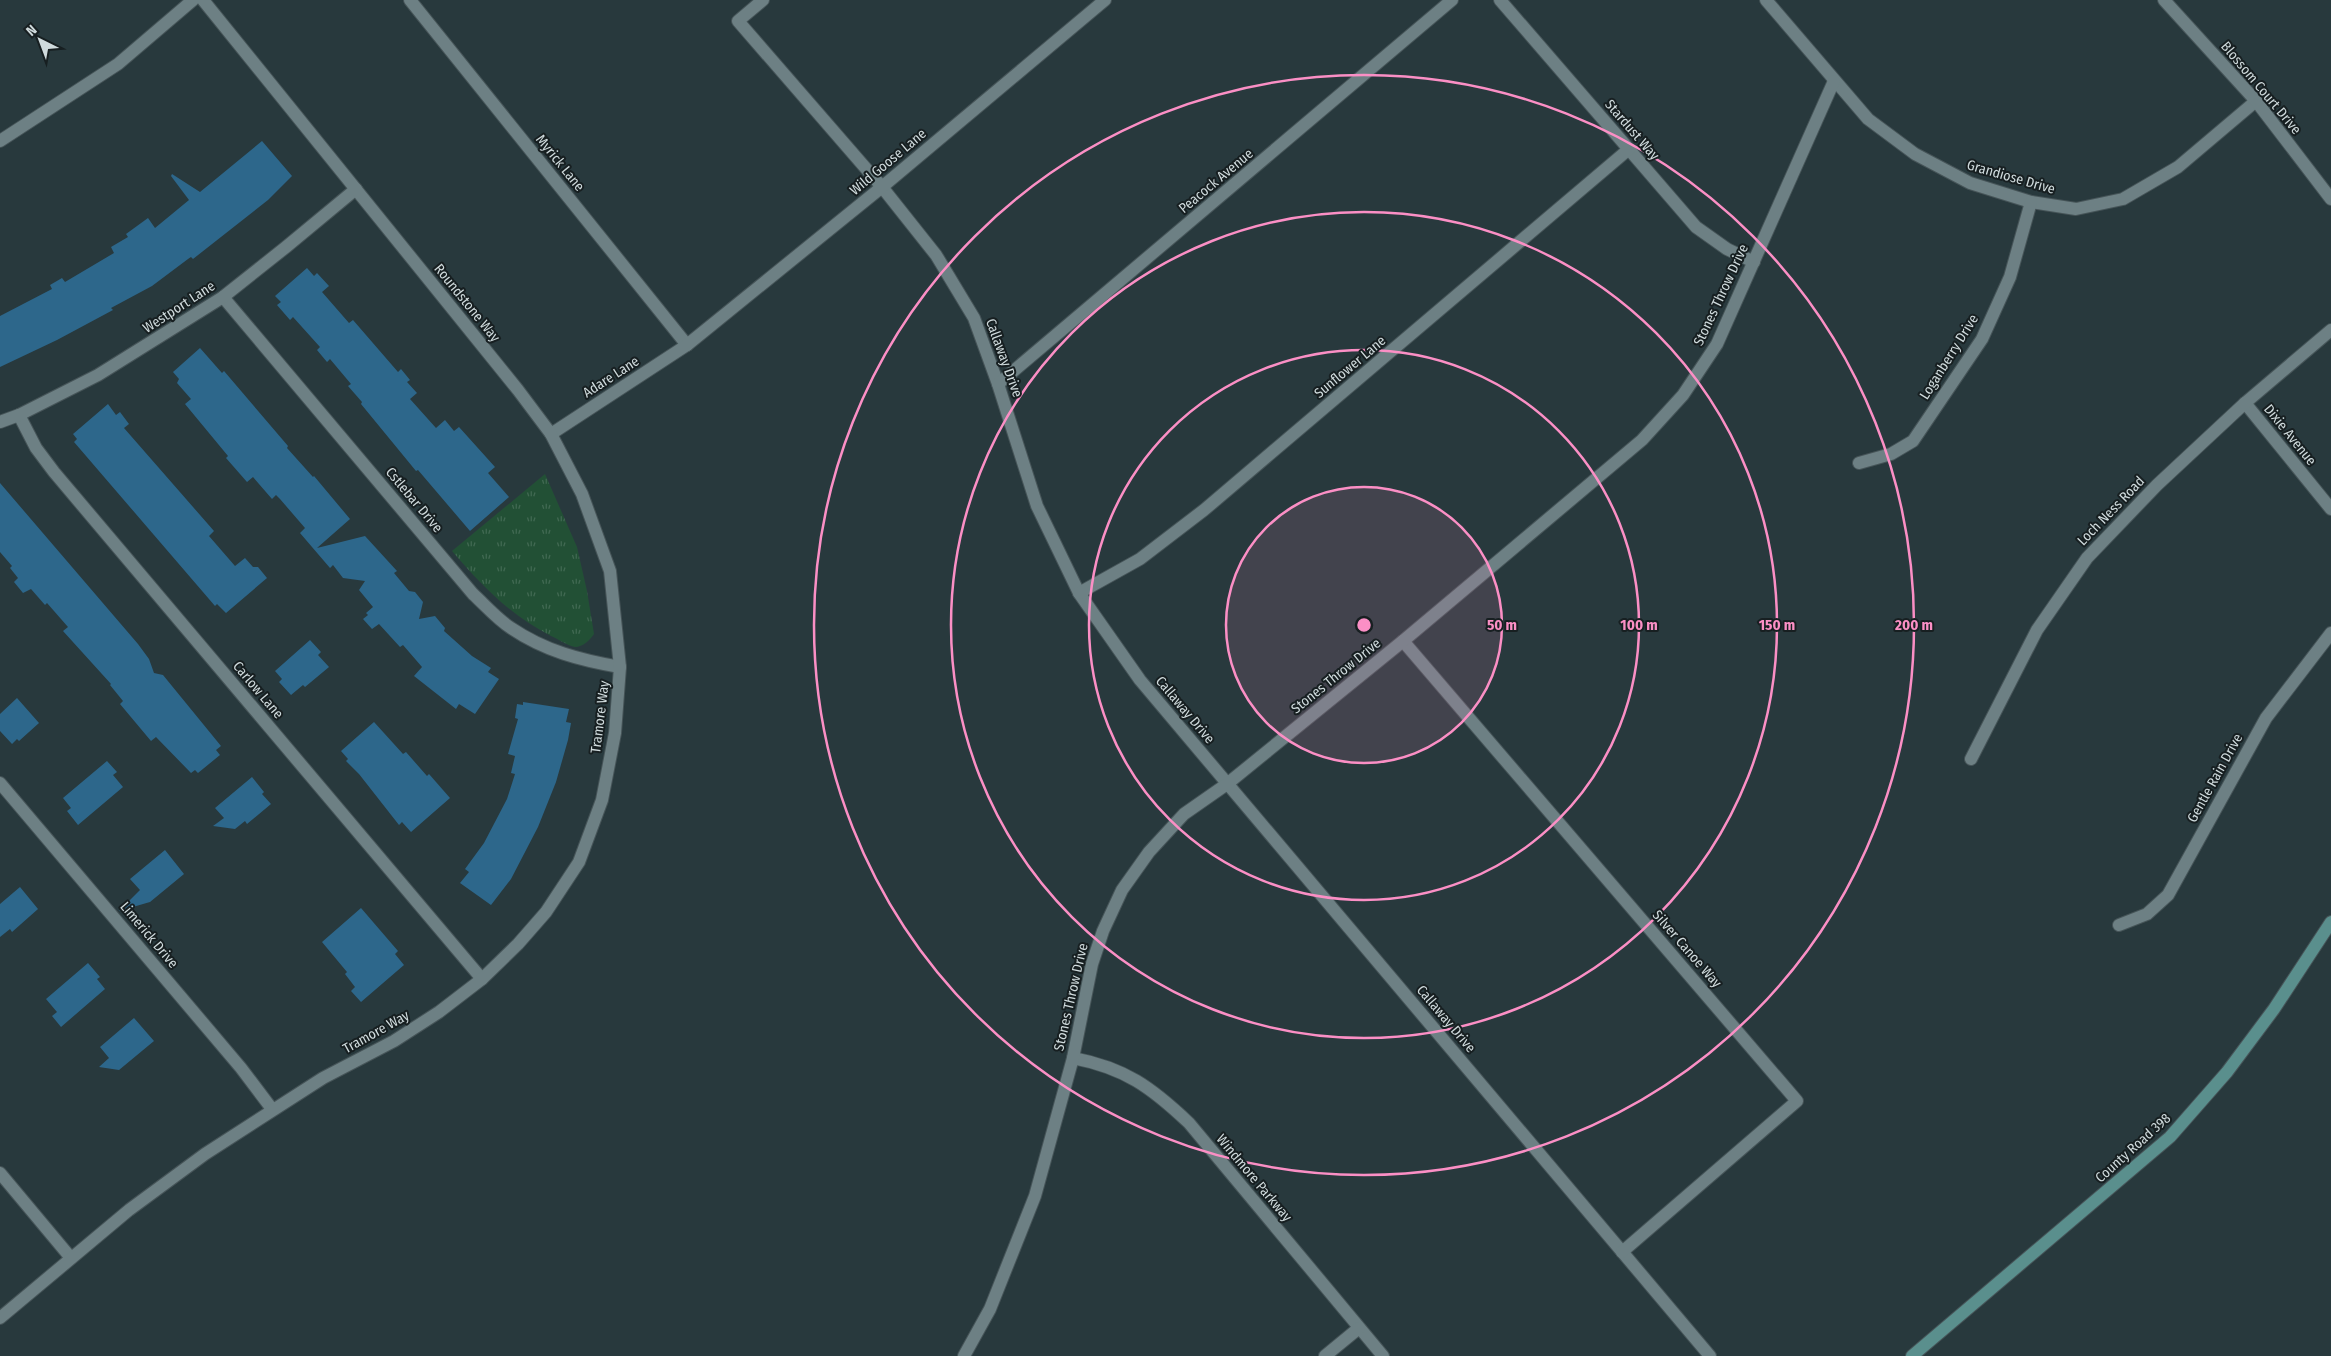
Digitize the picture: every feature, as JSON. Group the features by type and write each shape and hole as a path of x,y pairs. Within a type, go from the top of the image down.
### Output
{"street":[{"path":"0,140 118,64 193,0"},
{"name":"Roundstone Way","path":"203,0 518,390 551,434 582,494 610,571 620,668"},
{"name":"Myrick Lane","path":"410,0 687,345"},
{"name":"Callaway Drive","path":"763,0 738,21 882,187 936,255 969,310 998,384 1037,506 1080,593 1140,680 1710,1356"},
{"name":"Wild Goose Lane","path":"687,345 882,187 1106,0"},
{"name":"Peacock Avenue","path":"998,384 1452,0"},
{"name":"Stardust Way","path":"1500,0 1696,227 1727,249 1754,262"},
{"name":"Grandiose Drive","path":"1766,0 1834,81 1868,118 1915,154 1970,184 2031,202 2076,209 2123,199 2178,167 2256,101"},
{"name":"Blossom Court Drive","path":"2164,0 2256,101 2331,199"},
{"name":"Stones Throw Drive","path":"964,1356 990,1309 1035,1196 1073,1058 1092,964 1103,931 1122,890 1149,852 1184,814 1227,784 1403,641 1642,440 1683,395 1717,344 1834,81"},
{"name":"Sunflower Lane","path":"1080,593 1140,559 1204,510 1629,149"},
{"name":"Westport Lane","path":"0,422 19,415 98,374 223,297 356,189"},
{"name":"Loganberry Drive","path":"1859,463 1891,454 1912,442 1982,339 2010,277 2031,202"},
{"name":"Cstlebar Drive","path":"223,297 473,594 509,627 545,648 577,660 620,668"},
{"name":"Loch Ness Road","path":"1971,759 2037,630 2087,558 2157,485 2245,403 2331,330"},
{"name":"Adare Lane","path":"551,434 687,345"},
{"name":"Dixie Avenue","path":"2245,403 2331,509"},
{"name":"Carlow Lane","path":"19,415 36,448 54,472 482,979"},
{"name":"Gentle Rain Drive","path":"2118,925 2147,914 2168,895 2266,718 2331,633"},
{"name":"Silver Canoe Way","path":"1403,641 1797,1101 1622,1252"},
{"name":"Tramore Way","path":"0,1318 129,1210 205,1154 272,1109 323,1078 394,1041 439,1012 482,979 518,944 546,912 579,862 602,800 615,733 620,668"},
{"name":"Limerick Drive","path":"0,783 241,1068 272,1109"},
{"name":"County Road 398","path":"1912,1356 2170,1137 2222,1078 2274,1009 2331,922"},
{"name":"Windmore Parkway","path":"1073,1058 1099,1063 1131,1076 1165,1100 1189,1123 1383,1356"},
{"path":"0,1172 72,1258"},
{"path":"1325,1356 1359,1328"}],"green space":[{"path":"545,474 577,547 587,591 594,634 586,643 578,647 569,645 551,636 522,619 485,587 452,551"}],"building":[{"path":"262,141 292,176 268,200 193,259 191,257 152,286 111,308 113,310 57,340 0,367 0,316 52,289 50,285 62,278 65,282 114,253 111,247 128,237 126,234 148,218 155,228 189,200 171,176 172,174 200,192"},
{"path":"307,268 314,276 317,273 329,286 322,292 349,323 353,320 398,372 401,369 410,380 407,382 417,393 410,399 436,428 445,420 454,431 459,427 495,467 488,473 509,497 470,531 418,470 416,471 361,404 362,402 348,386 351,384 330,359 327,362 317,350 320,347 293,317 290,320 277,305 281,302 275,296"},
{"path":"200,348 222,373 224,371 288,446 287,448 314,476 350,519 317,548 365,536 397,571 394,573 409,591 415,592 423,602 419,619 435,616 445,628 444,631 472,656 491,668 488,672 499,679 475,714 459,704 456,709 414,676 422,667 403,645 400,647 379,624 372,629 363,619 368,615 366,613 373,607 359,590 365,581 343,578 333,565 330,568 300,533 305,528 280,499 276,495 272,499 253,477 247,482 226,458 228,456 185,404 191,399 177,383 179,379 173,372"},
{"path":"108,404 116,415 120,412 129,424 124,428 214,531 209,536 235,566 245,558 253,567 258,567 267,578 226,613 217,604 215,606 74,442 77,439 73,434"},
{"path":"0,483 138,644 149,659 154,673 163,675 221,746 216,750 220,755 198,773 195,770 191,773 156,737 151,741 120,704 123,701 111,684 63,631 68,627 47,603 45,605 31,589 23,593 14,582 18,578 10,568 12,566 0,552"},
{"path":"310,640 321,652 318,655 329,667 305,687 303,685 291,695 279,682 282,679 275,671"},
{"path":"17,698 39,723 19,741 17,739 12,744 0,731 0,714"},
{"path":"523,702 569,709 566,722 571,723 556,782 538,827 511,879 491,905 460,883 469,872 465,869 484,843 507,799 515,774 511,773 515,756 508,754 518,719 515,718 517,704 523,705"},
{"path":"374,722 403,754 406,752 427,776 429,774 450,798 411,832 402,822 399,825 359,774 346,761 348,759 341,751"},
{"path":"107,761 117,772 113,775 123,787 78,825 67,811 71,808 63,798"},
{"path":"252,777 264,792 262,794 271,804 247,824 245,821 235,829 213,826 224,818 215,808"},
{"path":"165,850 184,874 150,902 119,911 140,890 130,879"},
{"path":"20,887 38,909 12,932 10,929 0,937 0,904"},
{"path":"361,908 398,951 395,954 404,965 361,1002 351,991 355,987 345,974 347,972 322,942"},
{"path":"88,963 100,977 97,979 105,989 61,1027 52,1016 57,1012 46,999"},
{"path":"134,1018 154,1041 119,1070 99,1067 109,1058 100,1047"}]}
